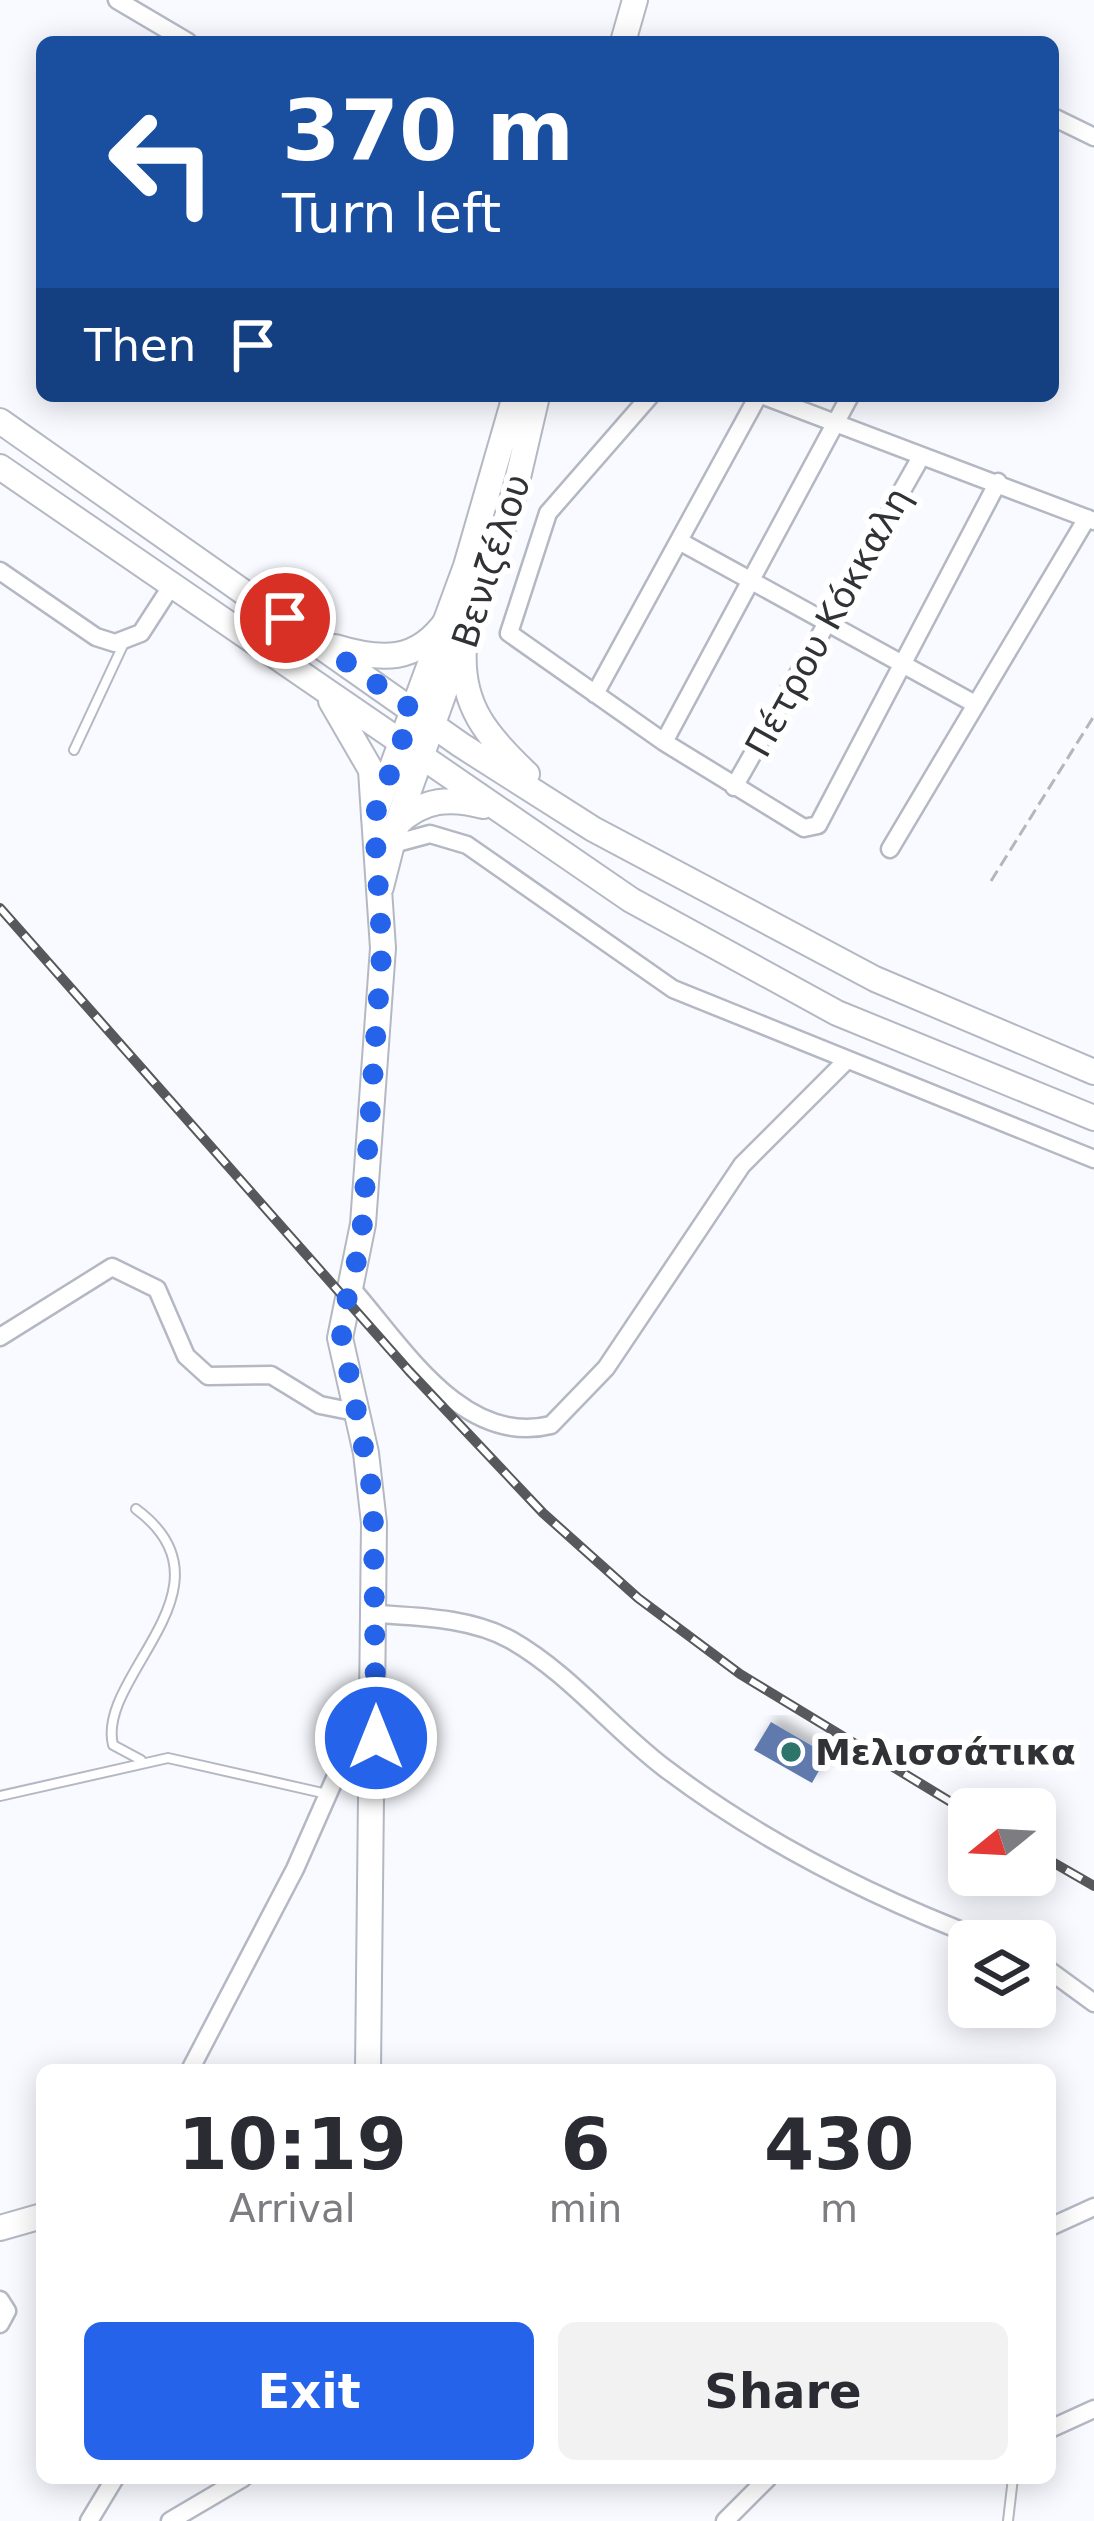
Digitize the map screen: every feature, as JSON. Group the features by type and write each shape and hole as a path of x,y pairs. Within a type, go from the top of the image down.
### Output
{"main road":[{"path":"625,36 635,0"},
{"name":"Βενιζέλου","path":"412,750 413,710 447,620 513,402"},
{"name":"Βενιζέλου","path":"412,750 436,724 464,648 512,502 536,402"},
{"path":"0,421 413,710 657,867 875,979 1094,1072"},
{"path":"0,466 631,900 837,1013 1094,1118"},
{"path":"321,643 377,658 403,656 424,646 447,620"},
{"path":"464,648 465,688 476,717 502,752 568,813"},
{"path":"323,689 366,758 388,828"},
{"path":"368,2064 376,1738 373,1496 340,1338 364,1213 382,948 380,889 388,828 412,750"},
{"path":"388,828 438,801 494,810"},
{"path":"0,2228 36,2218"}],"street":[{"path":"117,0 178,36"},
{"path":"1059,120 1094,137"},
{"path":"645,402 548,513 509,633 664,742 804,828 818,825 998,482"},
{"path":"595,694 758,402"},
{"path":"776,402 1090,520 890,848"},
{"path":"664,742 847,402"},
{"name":"Πέτρου Κόκκαλη","path":"734,787 921,457"},
{"path":"679,541 975,704"},
{"path":"0,571 96,637 124,643 141,633 172,585"},
{"path":"388,828 467,844 572,914 657,981 845,1062 1094,1159"},
{"path":"352,1289 438,1385 474,1415 504,1428 551,1425 606,1368 742,1165 845,1062"},
{"path":"0,1337 112,1268 158,1288 186,1356 208,1376 272,1375 310,1400 355,1412"},
{"path":"376,1614 451,1621 509,1639 665,1768 718,1804 861,1889 948,1925"},
{"path":"193,2064 328,1795 354,1750 376,1738"},
{"path":"1056,1975 1094,2002"},
{"path":"1056,2224 1094,2206"},
{"path":"0,2300 7,2311 0,2324"},
{"path":"1056,2426 1094,2409"},
{"path":"89,2521 111,2484"},
{"path":"170,2521 233,2484"},
{"path":"725,2521 762,2484"}],"lane":[{"path":"74,750 124,643"},
{"path":"136,1509 163,1536 176,1581 168,1609 112,1723 113,1744 142,1761"},
{"path":"0,1796 168,1758 328,1795"},
{"path":"1008,2521 1012,2484"}],"path":[{"path":"991,881 1094,716"}],"building":[{"name":"Μελισσάτικα","path":"771,1722 828,1755 812,1783 754,1750"}],"railway":[{"path":"0,908 409,1371 543,1513 638,1598 740,1674 948,1800"},
{"path":"1056,1864 1094,1886"}],"place":[{"name":"Μελισσάτικα","path":"791,1752"}],"route":[{"path":"285,618 413,710 374,817 382,948 361,1243 340,1327 373,1496 376,1738"}]}
